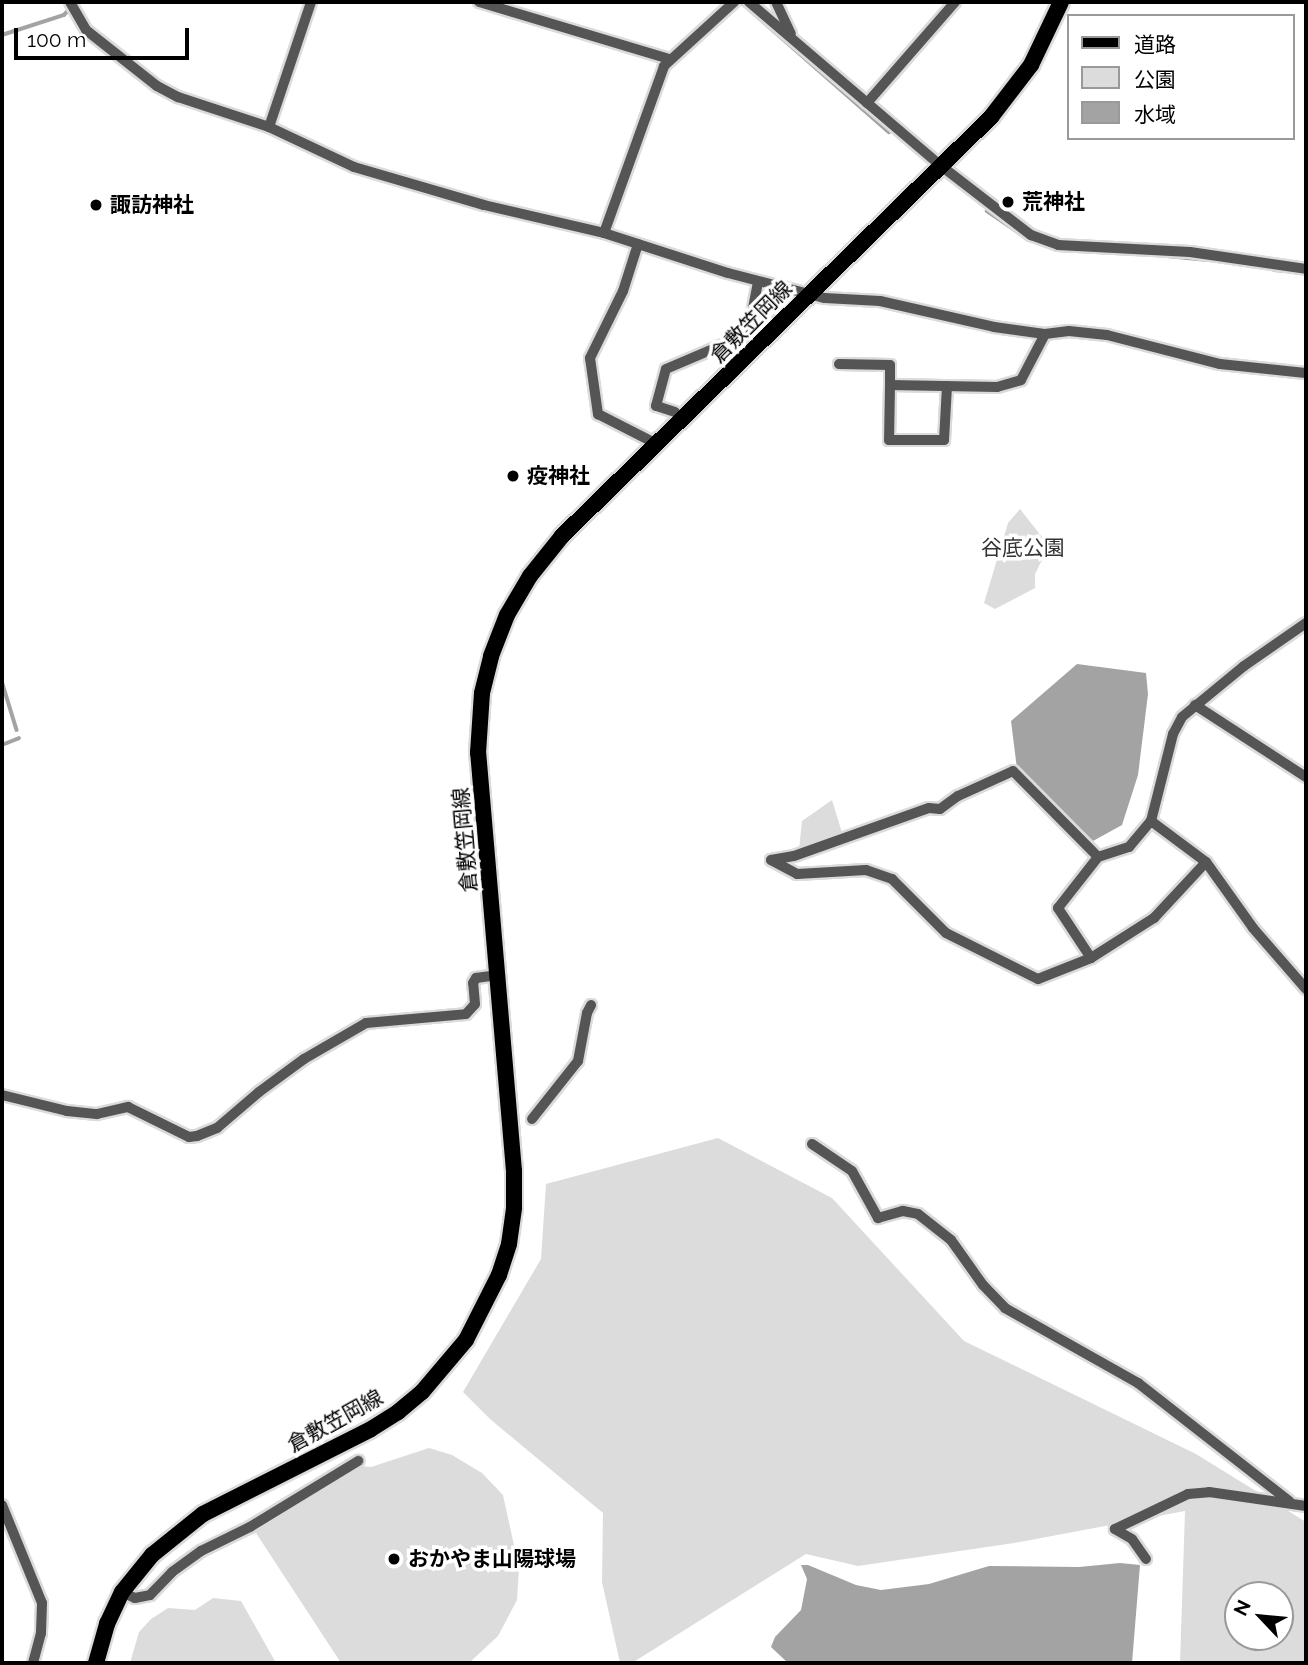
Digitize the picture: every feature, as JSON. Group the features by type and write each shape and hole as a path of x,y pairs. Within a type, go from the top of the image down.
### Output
{"main road":[{"name":"倉敷笠岡線","path":"1045,35 1052,2"},
{"name":"倉敷笠岡線","path":"96,1663 107,1625 122,1592 152,1555 203,1514 371,1429 422,1392 466,1340 499,1275 509,1244 514,1207 498,975 478,753 482,693 491,656 507,615 530,576 562,536 1014,90 1061,2"}],"street":[{"path":"270,127 311,2"},
{"path":"479,2 669,60"},
{"path":"604,233 669,60 734,2"},
{"path":"749,2 940,165 1021,229 1058,245 1190,253 1306,269"},
{"path":"776,2 793,37"},
{"path":"867,103 956,2"},
{"path":"71,6 86,30 157,86 178,97 270,127 354,167 484,205 604,233 758,282 809,294 880,301 994,327 1045,334 1069,331 1107,335 1220,364 1306,373"},
{"path":"638,244 623,291 590,358 598,414 657,444"},
{"path":"675,412 656,406 666,369 748,334 758,282"},
{"path":"890,384 997,387 1021,380 1045,334"},
{"path":"839,364 890,365 889,440 944,440 947,386"},
{"path":"1091,958 1058,908 1098,857 1129,847 1150,821 1173,734 1182,717 1306,623"},
{"path":"1195,705 1306,777"},
{"path":"1098,857 1013,771 958,796 940,809 929,808 806,852 771,860 797,874 866,870 892,879 946,933 1038,979 1091,958 1154,918 1206,862"},
{"path":"1150,821 1206,862 1253,928 1306,989"},
{"path":"2,1095 67,1111 97,1114 128,1107 189,1137 197,1136 217,1128 259,1091 304,1059 366,1023 467,1014 475,1004 473,983 477,978 498,975"},
{"path":"532,1119 578,1061 586,1013 591,1005"},
{"path":"812,1144 852,1171 878,1218 903,1210 918,1214 951,1240 983,1285 1005,1308 1149,1391 1289,1502"},
{"path":"122,1592 135,1598 150,1595 172,1572 201,1551 250,1527 358,1461"},
{"path":"1146,1559 1132,1539 1115,1529 1188,1494 1209,1492 1306,1506"},
{"path":"2,1505 42,1603 41,1633 33,1663"}],"green space":[{"name":"谷底公園","path":"1020,509 1053,551 1041,562 1035,574 1035,588 995,609 984,603 1008,523"},
{"path":"832,800 843,836 799,850 802,821"},
{"path":"718,1138 832,1198 964,1341 1196,1454 1306,1522 1306,1663 1180,1663 1185,1511 1014,1543 858,1566 806,1554 632,1663 620,1663 602,1582 603,1513 490,1419 463,1392 541,1259 546,1184"},
{"name":"おかやま山陽球場","path":"429,1448 452,1455 482,1473 503,1495 519,1568 517,1600 498,1636 469,1663 341,1663 256,1533 259,1526 359,1466 371,1467"},
{"path":"213,1598 241,1601 276,1663 130,1663 139,1632 151,1619 168,1608 195,1610"}],"water":[{"path":"1077,664 1146,673 1148,694 1138,775 1122,825 1093,841 1017,769 1011,721"},
{"path":"1120,1563 1140,1565 1132,1663 788,1663 771,1647 775,1637 801,1610 807,1579 801,1565 808,1565 856,1585 881,1590 929,1584 989,1566 1079,1567"}],"waterway":[{"path":"2,35 64,15 76,2"},
{"path":"741,2 889,132"},
{"path":"987,211 1025,237"},
{"path":"1167,256 1208,260"},
{"path":"1274,270 1295,272"},
{"path":"2,681 17,730"},
{"path":"2,745 19,738"}],"place":[{"name":"荒神社","path":"1008,202"},
{"name":"諏訪神社","path":"96,205"},
{"name":"疫神社","path":"513,476"},
{"name":"おかやま山陽球場","path":"394,1559"}]}
